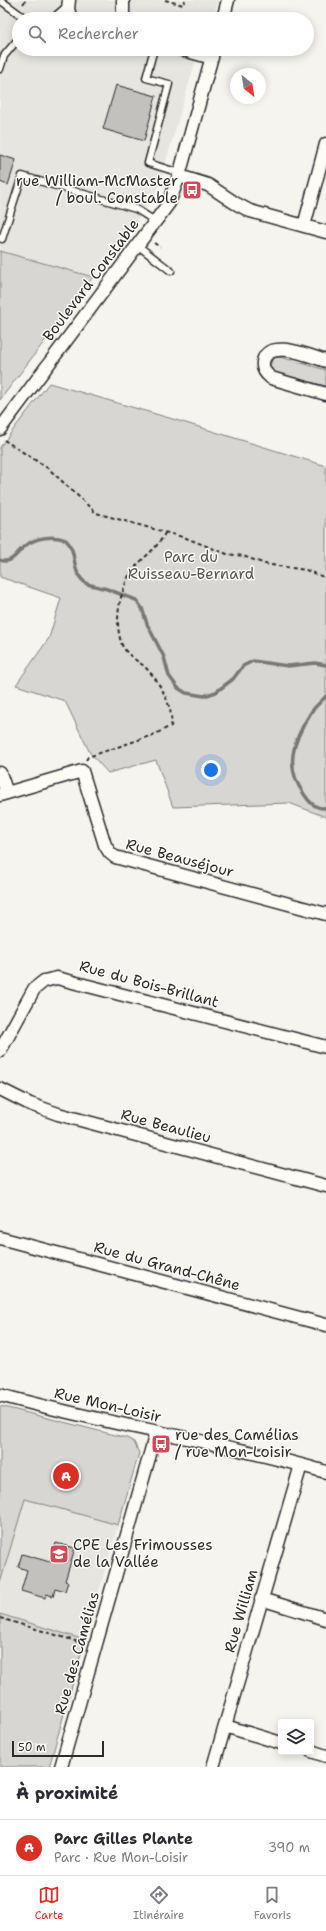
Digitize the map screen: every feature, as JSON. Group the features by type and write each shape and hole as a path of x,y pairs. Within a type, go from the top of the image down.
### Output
{"street":[{"path":"123,0 123,12"},
{"path":"225,12 228,0"},
{"path":"68,2 69,12"},
{"name":"Boulevard Constable","path":"2,434 171,199 212,56"},
{"path":"304,226 326,144"},
{"path":"179,174 208,185 250,211 326,232"},
{"path":"326,361 280,349 268,353 264,358 263,365 265,371 271,378 326,394"},
{"path":"0,773 3,794 82,771"},
{"name":"Rue Beauséjour","path":"82,771 105,845 112,855 326,914"},
{"name":"Rue du Bois-Brillant","path":"0,1051 34,989 44,981 57,978 326,1047"},
{"name":"Rue Beaulieu","path":"0,1089 30,1104 58,1114 326,1186"},
{"name":"Rue du Grand-Chêne","path":"0,1238 326,1325"},
{"name":"Rue Mon-Loisir","path":"0,1395 54,1410 326,1472"},
{"name":"Rue des Camélias","path":"61,1767 156,1433"},
{"name":"Rue William","path":"214,1767 300,1465"},
{"path":"261,1599 326,1619"},
{"path":"225,1726 278,1742"},
{"path":"314,1752 326,1756"}],"lane":[{"path":"0,0 16,12"},
{"path":"59,12 68,2"},
{"path":"0,69 4,56 12,46"},
{"path":"152,56 146,78 169,84 148,163 179,174"},
{"path":"0,238 2,239 22,176 136,209 155,221"},
{"path":"137,245 171,271"}],"path":[{"path":"23,4 26,0"},
{"path":"165,0 183,5 185,0"},
{"path":"153,242 160,247"},
{"path":"2,434 49,469 96,513 208,546 227,554 243,556 266,564 306,570 326,578"},
{"path":"82,771 88,757 154,735 171,726 167,704 157,682 144,666 129,655 122,644 118,608 125,584 134,567 157,547 165,533"},
{"path":"0,1618 82,1644"}],"shaded area":[{"path":"0,0 218,0 215,12 12,12 12,56 197,56 158,188 137,220 93,277 0,251"},
{"name":"CPE Les Frimousses de la Vallée","path":"25,1498 118,1525 85,1640 0,1614 0,1583"}],"green space":[{"path":"0,251 93,277 0,400"},
{"path":"276,357 326,370 326,386 274,372 270,366 272,360"},
{"name":"Parc du Ruisseau-Bernard","path":"49,383 326,466 326,817 289,803 173,807 156,760 108,773 90,753 65,701 16,685 49,638 61,598 0,577 0,447"},
{"path":"0,1406 127,1438 134,1442 139,1453 118,1525 25,1499 0,1583"},
{"path":"0,1614 85,1640 49,1767 0,1767"}],"building":[{"path":"116,85 156,96 144,141 103,129"},
{"path":"0,155 16,160 8,185 0,182"},
{"path":"56,1543 75,1548 65,1581 68,1582 65,1591 55,1588 53,1596 46,1594 45,1598 21,1591 27,1570 18,1567 22,1554 50,1562"}],"waterway":[{"path":"0,560 8,561 29,543 40,539 51,537 66,540 70,545 76,568 81,579 87,584 107,589 136,600 142,608 147,624 164,657 169,676 178,688 186,693 204,696 216,692 233,679 243,666 253,661 288,666 315,663 326,665"},
{"path":"326,696 312,711 304,724 295,744 293,754 294,774 298,784 308,800 316,806 326,808"}],"place":[{"name":"rue William-McMaster / boul. Constable","path":"192,190"},
{"name":"rue des Camélias / rue Mon-Loisir","path":"161,1444"},
{"name":"Parc Gilles Plante","path":"66,1476"},
{"name":"CPE Les Frimousses de la Vallée","path":"59,1554"}]}
